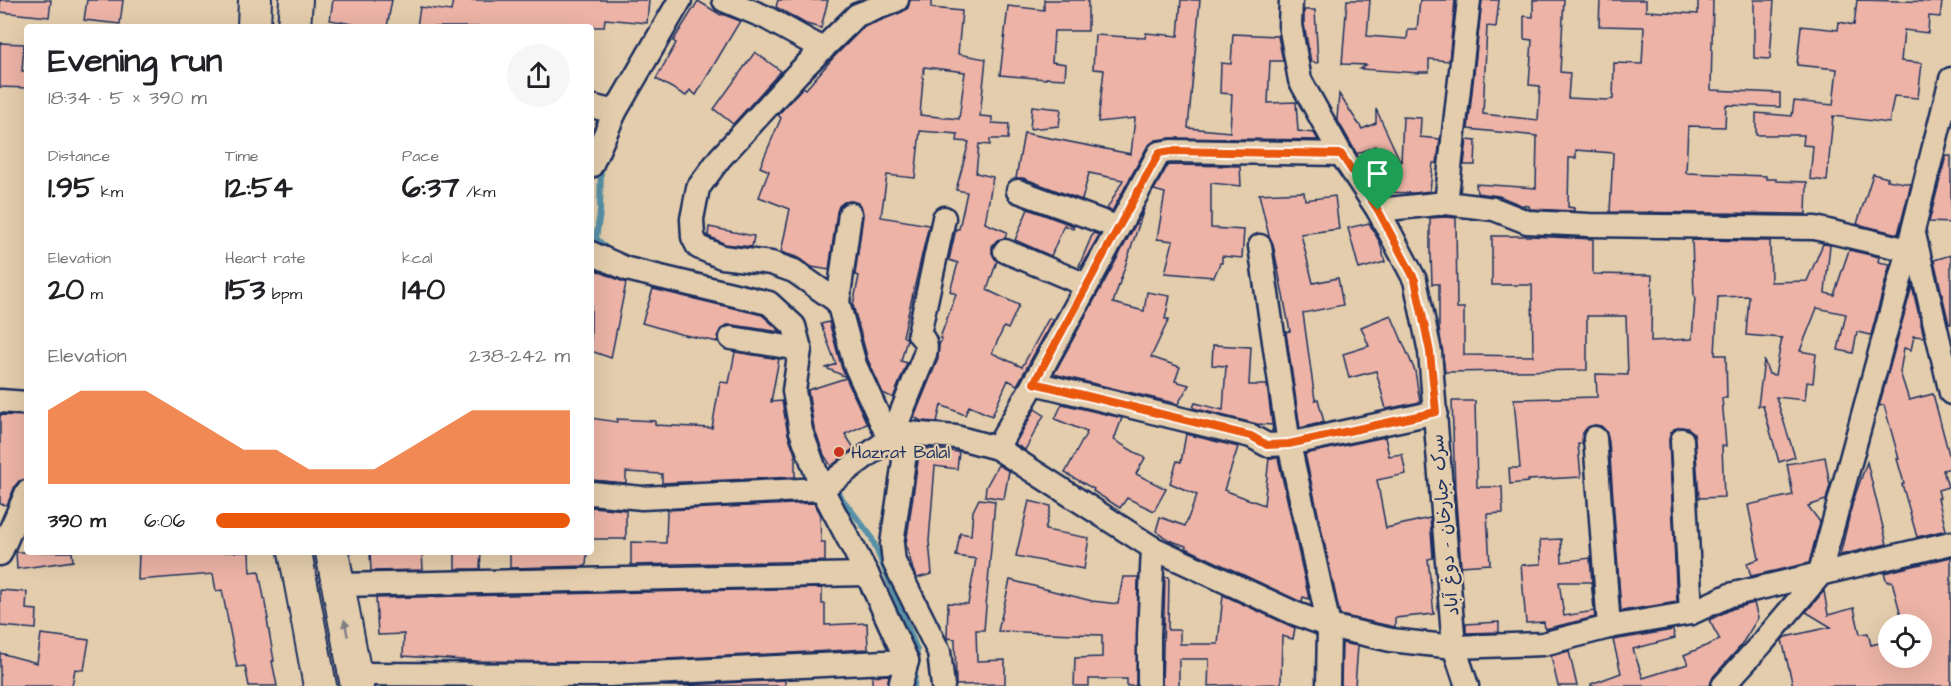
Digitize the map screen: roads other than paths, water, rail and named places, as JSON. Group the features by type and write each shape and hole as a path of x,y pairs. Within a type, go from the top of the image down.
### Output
{"main road":[{"path":"254,24 255,0"},
{"path":"294,24 296,0"},
{"path":"297,555 320,686"},
{"path":"333,555 356,680"}],"street":[{"path":"594,159 615,112 680,0"},
{"path":"724,0 765,16 823,49"},
{"path":"838,303 794,271 771,264 723,257 698,247 693,237 692,219 698,188 720,158 857,15 897,0"},
{"name":"سرک جبارخان - دوغ آباد","path":"1291,0 1290,25 1300,80 1341,154 1378,210 1415,280 1430,352 1454,647 1467,686"},
{"path":"1446,203 1469,0"},
{"path":"1724,686 1819,576 1911,240 1951,79"},
{"path":"594,107 615,112"},
{"path":"997,448 1159,153 1202,151 1341,154"},
{"path":"1018,191 1117,227"},
{"path":"1378,210 1446,203 1494,209 1527,222 1815,228 1911,240"},
{"path":"850,214 838,303 855,366 899,437"},
{"path":"943,686 939,652 894,562 892,544 899,437 925,354 925,340 919,334 944,218"},
{"path":"1911,240 1951,393"},
{"path":"1260,246 1289,444 1329,626 1328,686"},
{"path":"1005,251 1086,285"},
{"path":"594,255 627,269 769,303 794,326 800,349 794,391 801,431 822,489 867,574 907,661 900,686"},
{"path":"731,338 800,349"},
{"path":"1034,383 1251,436 1267,445 1289,444 1436,412"},
{"path":"0,401 24,403"},
{"path":"594,493 642,498 822,489 881,445 899,437 956,437 997,448 1153,548 1294,613 1329,626 1391,640 1454,647 1543,644 1609,627 1691,613 1730,595 1819,576 1951,543"},
{"path":"1595,438 1609,627"},
{"path":"1682,440 1691,613"},
{"path":"0,554 24,499"},
{"path":"1149,686 1153,548"},
{"path":"338,585 867,574"},
{"path":"356,680 608,675 907,661"}],"waterway":[{"path":"601,165 600,213 596,238 609,251"},
{"path":"834,486 871,536 917,650 914,686"}],"place":[{"name":"Hazrat Balal","path":"839,452"}]}
